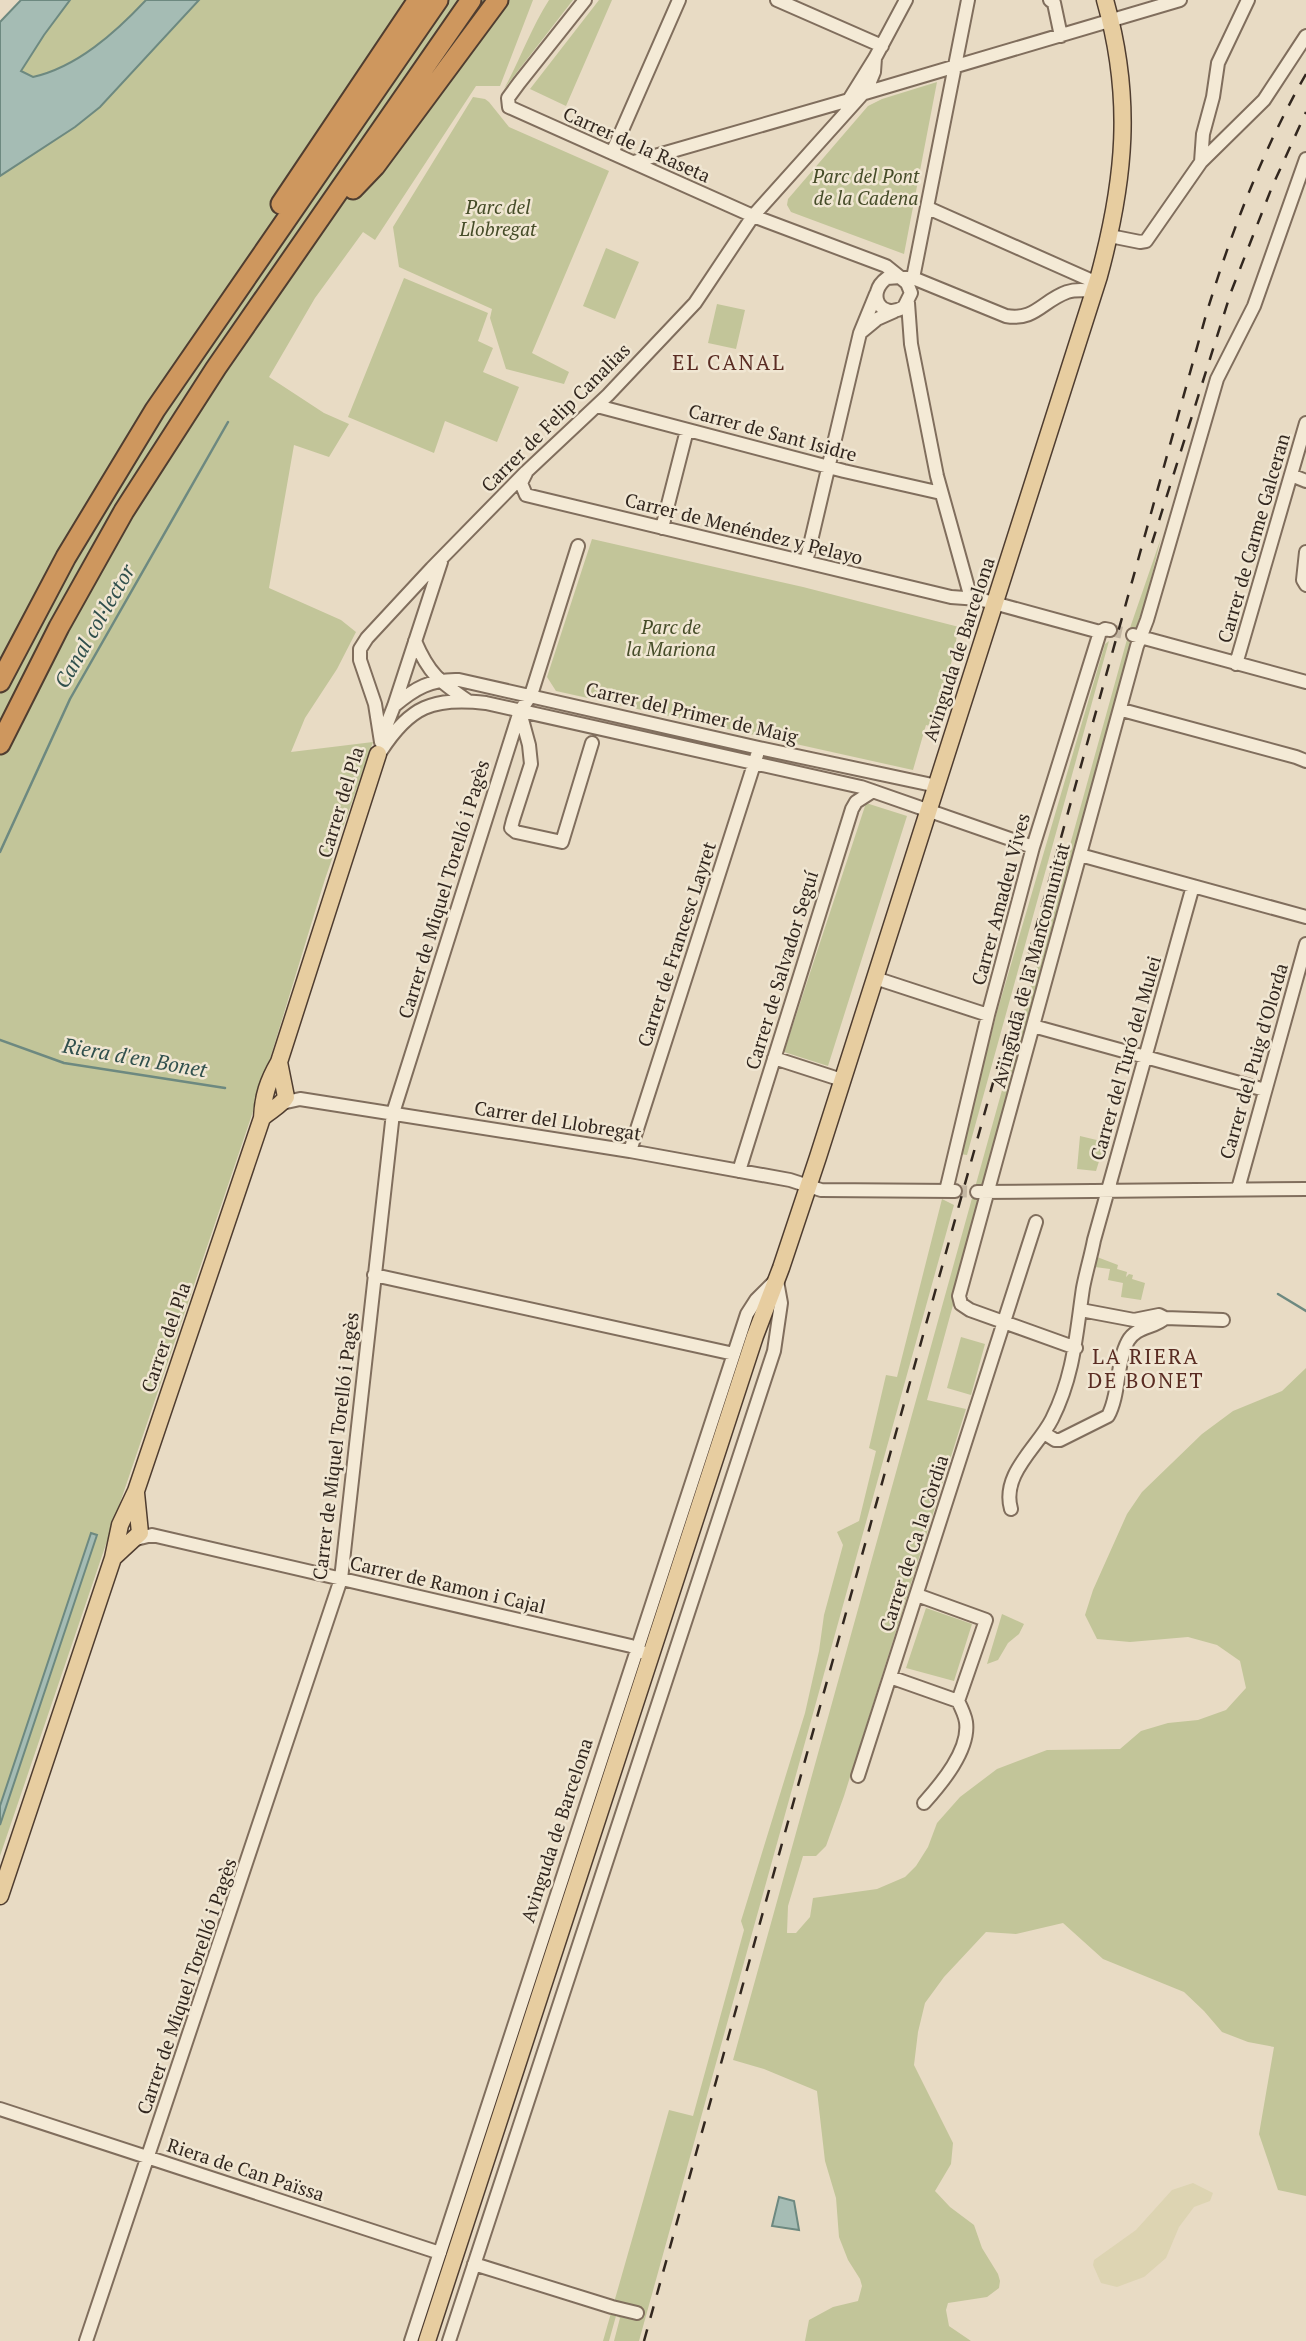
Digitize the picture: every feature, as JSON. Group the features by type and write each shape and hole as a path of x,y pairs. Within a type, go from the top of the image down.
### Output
{"highway":[{"path":"226,306 247,261 272,218 418,0"},
{"path":"0,682 95,506 155,410 438,0"},
{"path":"0,744 124,511 216,368 471,0"},
{"path":"311,233 374,166 500,0"}],"main road":[{"name":"Avinguda de Barcelona","path":"427,2341 748,1334 776,1280 808,1186 937,786 987,601 1096,287 1118,196 1124,128 1120,71 1105,0"},
{"name":"Carrer del Pla","path":"0,1896 113,1558 134,1531 136,1490 262,1118 275,1096 279,1062 380,748"}],"street":[{"name":"Carrer de la Raseta","path":"585,0 508,98 507,104 515,111 753,216 764,214 784,227 886,266 905,278 1006,316 1034,313 1069,291 1096,287"},
{"path":"612,153 679,0"},
{"path":"777,0 882,46"},
{"name":"Carrer de Felip Canalias","path":"828,131 872,63 906,0"},
{"path":"968,0 928,208 905,278 909,288 911,344 941,493 966,585 971,593 987,601"},
{"path":"1050,0 1054,3 1061,36"},
{"path":"872,63 864,84 867,91 1180,0"},
{"path":"1201,162 1203,134 1213,97 1218,63 1248,0"},
{"path":"1110,236 1146,241 1201,162 1264,100 1306,36"},
{"name":"Carrer de Felip Canalias","path":"380,748 375,704 360,660 360,649 371,633 526,472 597,406 695,303 753,216 867,91"},
{"path":"634,162 849,100"},
{"name":"Avinguda de la Mancomunitat","path":"1003,1322 970,1310 961,1304 959,1296 982,1191 1033,1026 1122,709 1137,636 1147,620 1217,379 1254,306 1306,159"},
{"path":"773,194 772,210 784,227"},
{"path":"928,208 1096,287"},
{"path":"806,562 860,333 880,275 873,262"},
{"path":"876,291 887,278 905,278"},
{"path":"876,291 879,304 884,309 895,311"},
{"path":"860,333 877,319 908,303"},
{"name":"Carrer de Sant Isidre","path":"597,406 827,467 941,493"},
{"name":"Carrer de Carme Galceran","path":"1236,664 1306,423"},
{"path":"662,527 687,430"},
{"name":"Carrer de Menéndez y Pelayo","path":"526,472 521,483 526,495 951,597 1013,607 1105,631"},
{"path":"1291,475 1306,481"},
{"name":"Carrer de Miquel Torelló i Pagès","path":"86,2341 341,1579 393,1113 520,711 531,695 578,546"},
{"path":"1306,552 1306,585"},
{"name":"Carrer del Pla","path":"380,748 384,727 394,706 444,556"},
{"name":"Carrer Amadeu Vives","path":"951,1191 988,1015 1033,847 1105,631"},
{"path":"1137,636 1306,682"},
{"name":"Carrer del Primer de Maig","path":"415,641 425,664 438,680 468,701"},
{"path":"394,706 415,689 438,680"},
{"name":"Carrer del Primer de Maig","path":"438,680 458,680 531,695 937,786"},
{"name":"Carrer del Primer de Maig","path":"380,748 412,714 433,703 468,701 755,762 873,791 1033,847"},
{"path":"1122,709 1306,761"},
{"path":"520,711 531,764 511,828 516,832 562,842 592,743"},
{"name":"Carrer de Francesc Layret","path":"630,1151 759,748"},
{"name":"Carrer de Salvador Seguí","path":"739,1171 852,809 856,802 873,791"},
{"path":"1080,855 1306,917"},
{"name":"Carrer del Turó del Mulei","path":"1011,1509 1009,1502 1017,1467 1044,1433 1063,1395 1076,1348 1084,1287 1094,1240 1193,886"},
{"name":"Carrer del Puig d'Olorda","path":"1238,1189 1306,944"},
{"path":"875,978 988,1015"},
{"path":"1033,1026 1265,1090"},
{"path":"774,1058 842,1080"},
{"name":"Carrer del Llobregat","path":"275,1096 292,1091 300,1099 630,1151 790,1180 830,1191 951,1191"},
{"path":"982,1191 1306,1189"},
{"name":"Carrer de Ca la Còrdia","path":"858,1776 1036,1222"},
{"path":"374,1275 734,1354"},
{"name":"Avinguda de Barcelona","path":"449,2341 774,1350 780,1303 776,1280"},
{"path":"1081,1310 1134,1320 1159,1315 1165,1318 1223,1320"},
{"path":"1044,1433 1060,1440 1108,1416 1129,1340 1139,1329 1161,1322 1165,1318"},
{"path":"1003,1322 1076,1348"},
{"path":"748,1334 769,1343 768,1365"},
{"name":"Avinguda de Barcelona","path":"411,2341 644,1654 734,1354 748,1334"},
{"name":"Carrer de Ramon i Cajal","path":"134,1531 644,1654"},
{"path":"917,1595 986,1620 958,1701 966,1723 965,1737 951,1770 924,1803"},
{"path":"890,1677 958,1701"},
{"name":"Riera de Can Païssa","path":"0,2109 440,2253"},
{"path":"474,2264 637,2313"}],"shaded area":[{"path":"1193,2183 1213,2193 1210,2201 1194,2207 1179,2227 1166,2258 1144,2277 1117,2287 1101,2283 1093,2265 1094,2260 1136,2230 1172,2190"}],"green space":[{"path":"70,0 146,0 95,47 64,68 36,77 21,72 44,35"},
{"path":"199,0 533,0 500,86 476,86 375,240 363,232 315,298 269,377 324,413 349,424 329,457 294,445 269,588 341,620 356,632 337,669 305,718 291,752 373,742 325,879 262,1085 0,1856 0,176 75,127 100,107"},
{"path":"549,0 573,0 504,89 537,22"},
{"path":"599,0 612,0 566,106 530,89"},
{"name":"Parc del Pont de la Cadena","path":"937,82 904,254 791,212 787,205 788,199 868,106"},
{"name":"Parc del Llobregat","path":"473,97 489,102 509,127 609,171 532,353 569,372 564,384 506,369 490,318 492,309 399,267 393,227"},
{"path":"606,248 639,262 615,319 583,306"},
{"path":"404,278 488,313 478,341 493,348 483,372 519,387 497,442 445,421 434,453 348,417"},
{"path":"717,304 745,310 736,349 708,343"},
{"path":"1161,538 927,1400 966,1409 826,1846 816,1856 803,1856 788,1906 787,1933 796,1933 810,1917 813,1898 877,1889 905,1877 928,1847 937,1823 960,1797 997,1769 1047,1750 1120,1749 1141,1731 1168,1723 1198,1720 1226,1710 1246,1688 1240,1661 1217,1645 1188,1637 1130,1642 1097,1639 1085,1615 1093,1590 1127,1514 1142,1492 1202,1434 1233,1411 1282,1391 1306,1368 1306,2196 1278,2190 1259,2134 1274,2047 1248,2042 1222,2032 1184,1992 1103,1959 1063,1923 1016,1934 986,1932 944,1977 925,2003 914,2065 953,2143 951,2164 935,2191 950,2207 974,2225 982,2248 998,2274 999,2288 987,2297 948,2303 946,2310 949,2326 971,2341 805,2341 809,2320 833,2307 858,2301 862,2286 839,2237 836,2198 825,2161 817,2091 764,2069 733,2060 1131,625"},
{"name":"Parc de la Mariona","path":"592,539 803,587 959,627 937,728 926,725 913,770 556,691 547,677"},
{"path":"1109,641 967,1155 960,1154 997,1012 1105,644"},
{"path":"866,803 907,816 828,1066 784,1052"},
{"path":"1080,1136 1105,1142 1096,1171 1077,1169"},
{"path":"942,1199 954,1205 639,2341 614,2341 620,2318 616,2316 609,2341 603,2341 669,2110 693,2116 744,1930 741,1921 805,1713 824,1615 843,1545 837,1532 859,1521 876,1451 869,1448 886,1375 897,1377"},
{"path":"1097,1257 1118,1265 1117,1269 1127,1272 1126,1277 1133,1275 1132,1279 1145,1283 1141,1300 1121,1297 1123,1283 1108,1280 1110,1269 1095,1267"},
{"path":"961,1337 985,1344 971,1395 947,1388"},
{"path":"926,1608 972,1624 954,1681 906,1668"},
{"path":"1002,1614 1024,1624 998,1660 987,1664"}],"water":[{"path":"21,0 70,0 21,71 33,77 80,57 121,25 146,0 199,0 100,107 75,127 0,176 0,22"},
{"path":"91,1533 97,1535 0,1825 0,1806"},
{"path":"779,2197 794,2201 799,2230 772,2226"}],"waterway":[{"name":"Canal col·lector","path":"0,852 70,699 228,422"},
{"name":"Riera d'en Bonet","path":"0,1040 64,1063 225,1088"},
{"name":"Riera d'en Bonet","path":"1278,1294 1306,1311"}],"tunnel":[{"path":"1110,630 1133,635"},
{"path":"955,1191 977,1192"}],"railway":[{"path":"644,2341 1206,315 1249,192 1290,102 1306,74"},
{"path":"1152,543 1231,292 1272,187 1306,112"}],"district":[{"name":"EL CANAL","path":"729,362"},
{"name":"LA RIERA DE BONET","path":"1146,1368"}]}
